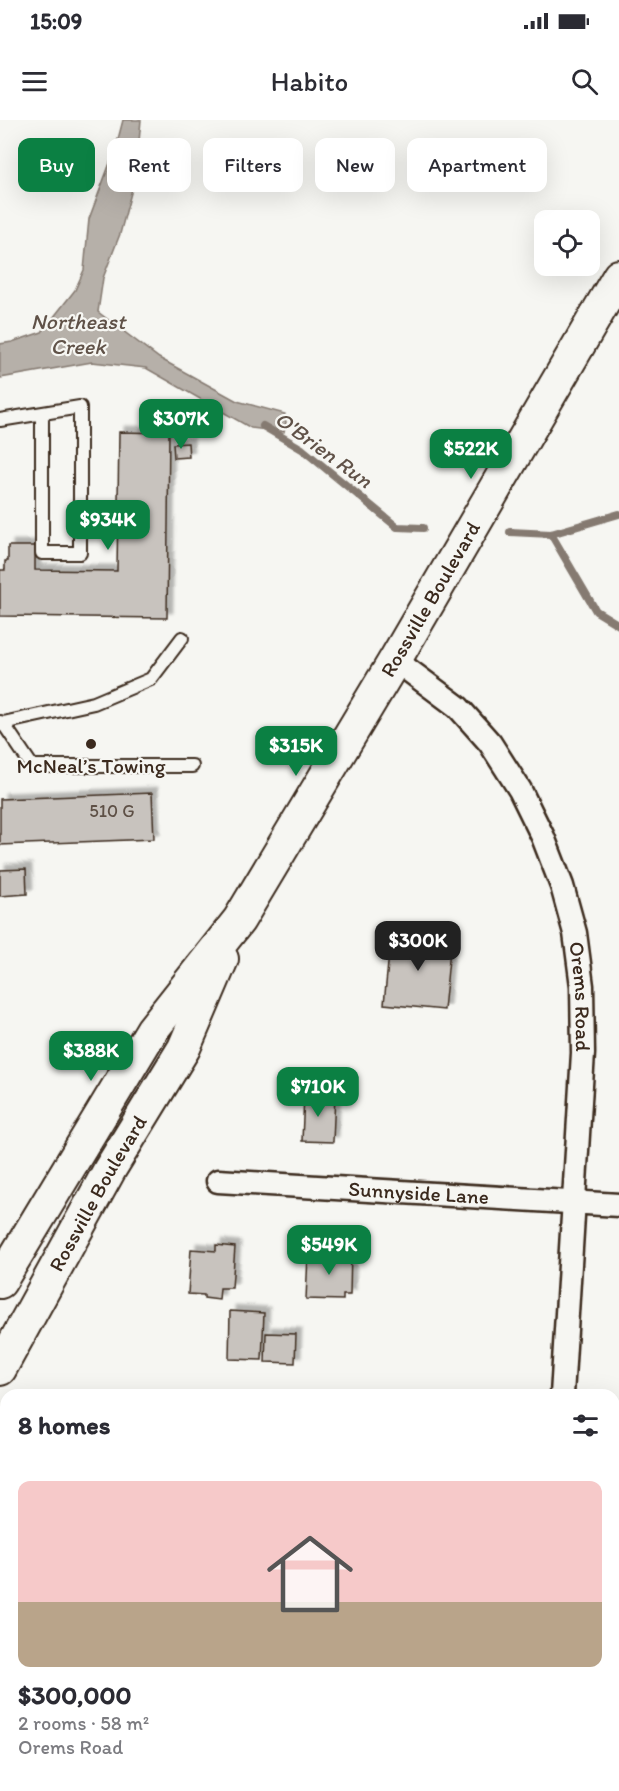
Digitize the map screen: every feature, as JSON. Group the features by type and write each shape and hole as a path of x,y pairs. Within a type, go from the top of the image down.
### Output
{"main road":[{"name":"Rossville Boulevard","path":"0,1282 152,1030 239,920 395,660 619,276"},
{"name":"Rossville Boulevard","path":"0,1369 110,1169 184,1048 239,920"}],"street":[{"name":"Orems Road","path":"395,660 458,707 490,743 520,790 543,837 562,885 575,933 582,986 583,1053 562,1389"},
{"name":"Sunnyside Lane","path":"218,1181 619,1205"}],"lane":[{"path":"0,420 80,407 80,553 42,553 42,414"},
{"path":"182,638 151,680 94,703 2,723 32,766 192,766"}],"water":[{"name":"Northeast Creek","path":"123,120 141,120 139,138 118,138"},
{"name":"Northeast Creek","path":"107,171 107,192 131,192 120,234 103,278 98,312 159,358 237,401 285,414 284,432 251,428 146,368 92,362 0,378 0,344 42,332 75,290 84,270 89,219"}],"building":[{"path":"119,432 169,433 167,618 0,616 0,570 5,570 5,561 8,561 8,546 35,546 35,570 117,571"},
{"path":"188,443 189,457 174,458 173,444"},
{"path":"152,793 154,839 0,845 0,799"},
{"path":"26,869 27,894 0,896 0,870"},
{"path":"391,933 451,939 444,1010 384,1004"},
{"path":"304,1094 335,1095 333,1142 302,1141"},
{"path":"216,1245 235,1247 232,1288 220,1288 219,1300 204,1298 204,1295 188,1294 191,1249 216,1251"},
{"path":"332,1252 351,1252 350,1295 343,1295 343,1300 306,1299 308,1255 332,1256"},
{"path":"230,1311 264,1313 262,1360 229,1359"},
{"path":"266,1333 296,1334 295,1363 265,1362"}],"waterway":[{"name":"O'Brien Run","path":"263,426 302,449 397,527 423,528"},
{"name":"O'Brien Run","path":"510,532 551,534 619,514"},
{"path":"551,534 596,611 619,625"}],"place":[{"name":"McNeal’s Towing","path":"91,744"}]}
